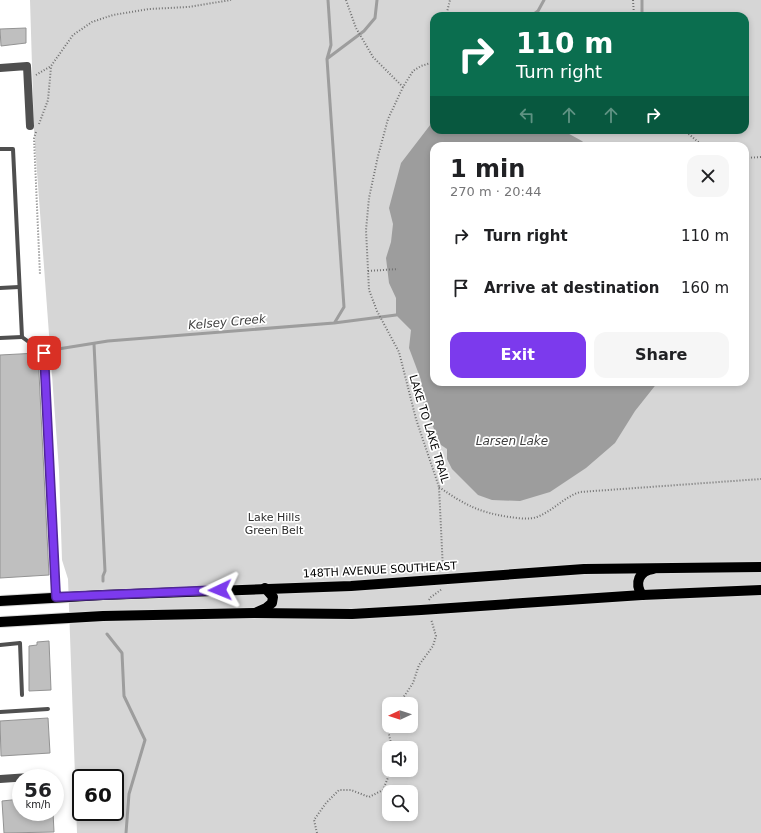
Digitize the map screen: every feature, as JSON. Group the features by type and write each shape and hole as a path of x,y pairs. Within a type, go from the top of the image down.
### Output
{"main road":[{"path":"642,595 637,584 642,572 665,567"},
{"name":"148TH AVENUE SOUTHEAST","path":"0,601 56,597 265,588 351,586 584,569 761,567"},
{"path":"254,613 266,608 272,603 273,597 265,588"},
{"path":"0,622 103,616 254,613 352,614 642,595 761,590"}],"street":[{"path":"0,68 27,66 30,126"},
{"path":"0,779 12,778"}],"lane":[{"path":"0,149 13,149 22,337"},
{"path":"0,288 19,287"},
{"path":"0,338 22,337 44,353 56,597"},
{"path":"0,645 20,643 22,695"},
{"path":"0,712 48,709"}],"path":[{"path":"28,77 33,76 51,66 73,35 92,22 113,15 142,10 188,7 231,0"},
{"path":"343,0 346,0 356,28 373,57 403,87"},
{"path":"447,12 450,0"},
{"path":"633,0 634,12"},
{"path":"398,269 368,271 366,230 369,198 388,119 403,87 413,72 421,66 430,63"},
{"path":"40,274 34,138 48,100 51,66"},
{"path":"689,134 698,142"},
{"path":"749,158 761,157"},
{"name":"LAKE TO LAKE TRAIL","path":"368,271 369,290 377,311 398,352 416,419 439,487 443,569"},
{"path":"439,487 468,505 485,512 521,518 537,517 569,496 580,492 761,478"},
{"path":"429,604 431,597 440,591 444,586"},
{"path":"404,697 413,683 419,665 433,646 436,636 432,621"},
{"path":"317,833 314,820 326,803 340,790 351,790 369,797 384,790 388,777"}],"green space":[{"name":"Lake Hills Green Belt","path":"30,0 761,0 761,833 77,833 77,821 124,821 124,769 75,769 68,579 62,560 59,470 34,131"}],"water":[{"name":"Larsen Lake","path":"430,125 430,134 569,134 583,142 430,142 430,386 655,386 635,411 615,443 586,468 550,492 520,501 492,500 478,495 452,469 447,459 447,449 441,445 424,406 421,380 409,348 411,330 396,315 396,298 389,283 386,258 391,242 393,224 389,208 401,163"}],"building":[{"path":"26,28 26,43 1,46 0,29"},
{"path":"38,353 49,575 0,578 0,355"},
{"path":"49,641 51,690 29,691 29,646 37,645 37,642"},
{"path":"48,718 50,753 1,756 0,721"},
{"path":"12,800 12,821 53,821 54,832 4,833 2,801"}],"waterway":[{"path":"328,0 331,45 327,59 344,307 335,322"},
{"path":"328,58 364,31 375,18 377,0"},
{"name":"Kelsey Creek","path":"537,12 544,0"},
{"path":"642,0 642,12"},
{"name":"Kelsey Creek","path":"58,349 108,341 334,323 396,315"},
{"path":"94,344 105,571 103,581"},
{"path":"107,634 122,653 124,696 145,740 129,794 126,833"}],"route":[{"path":"44,353 56,597 220,590"}]}
